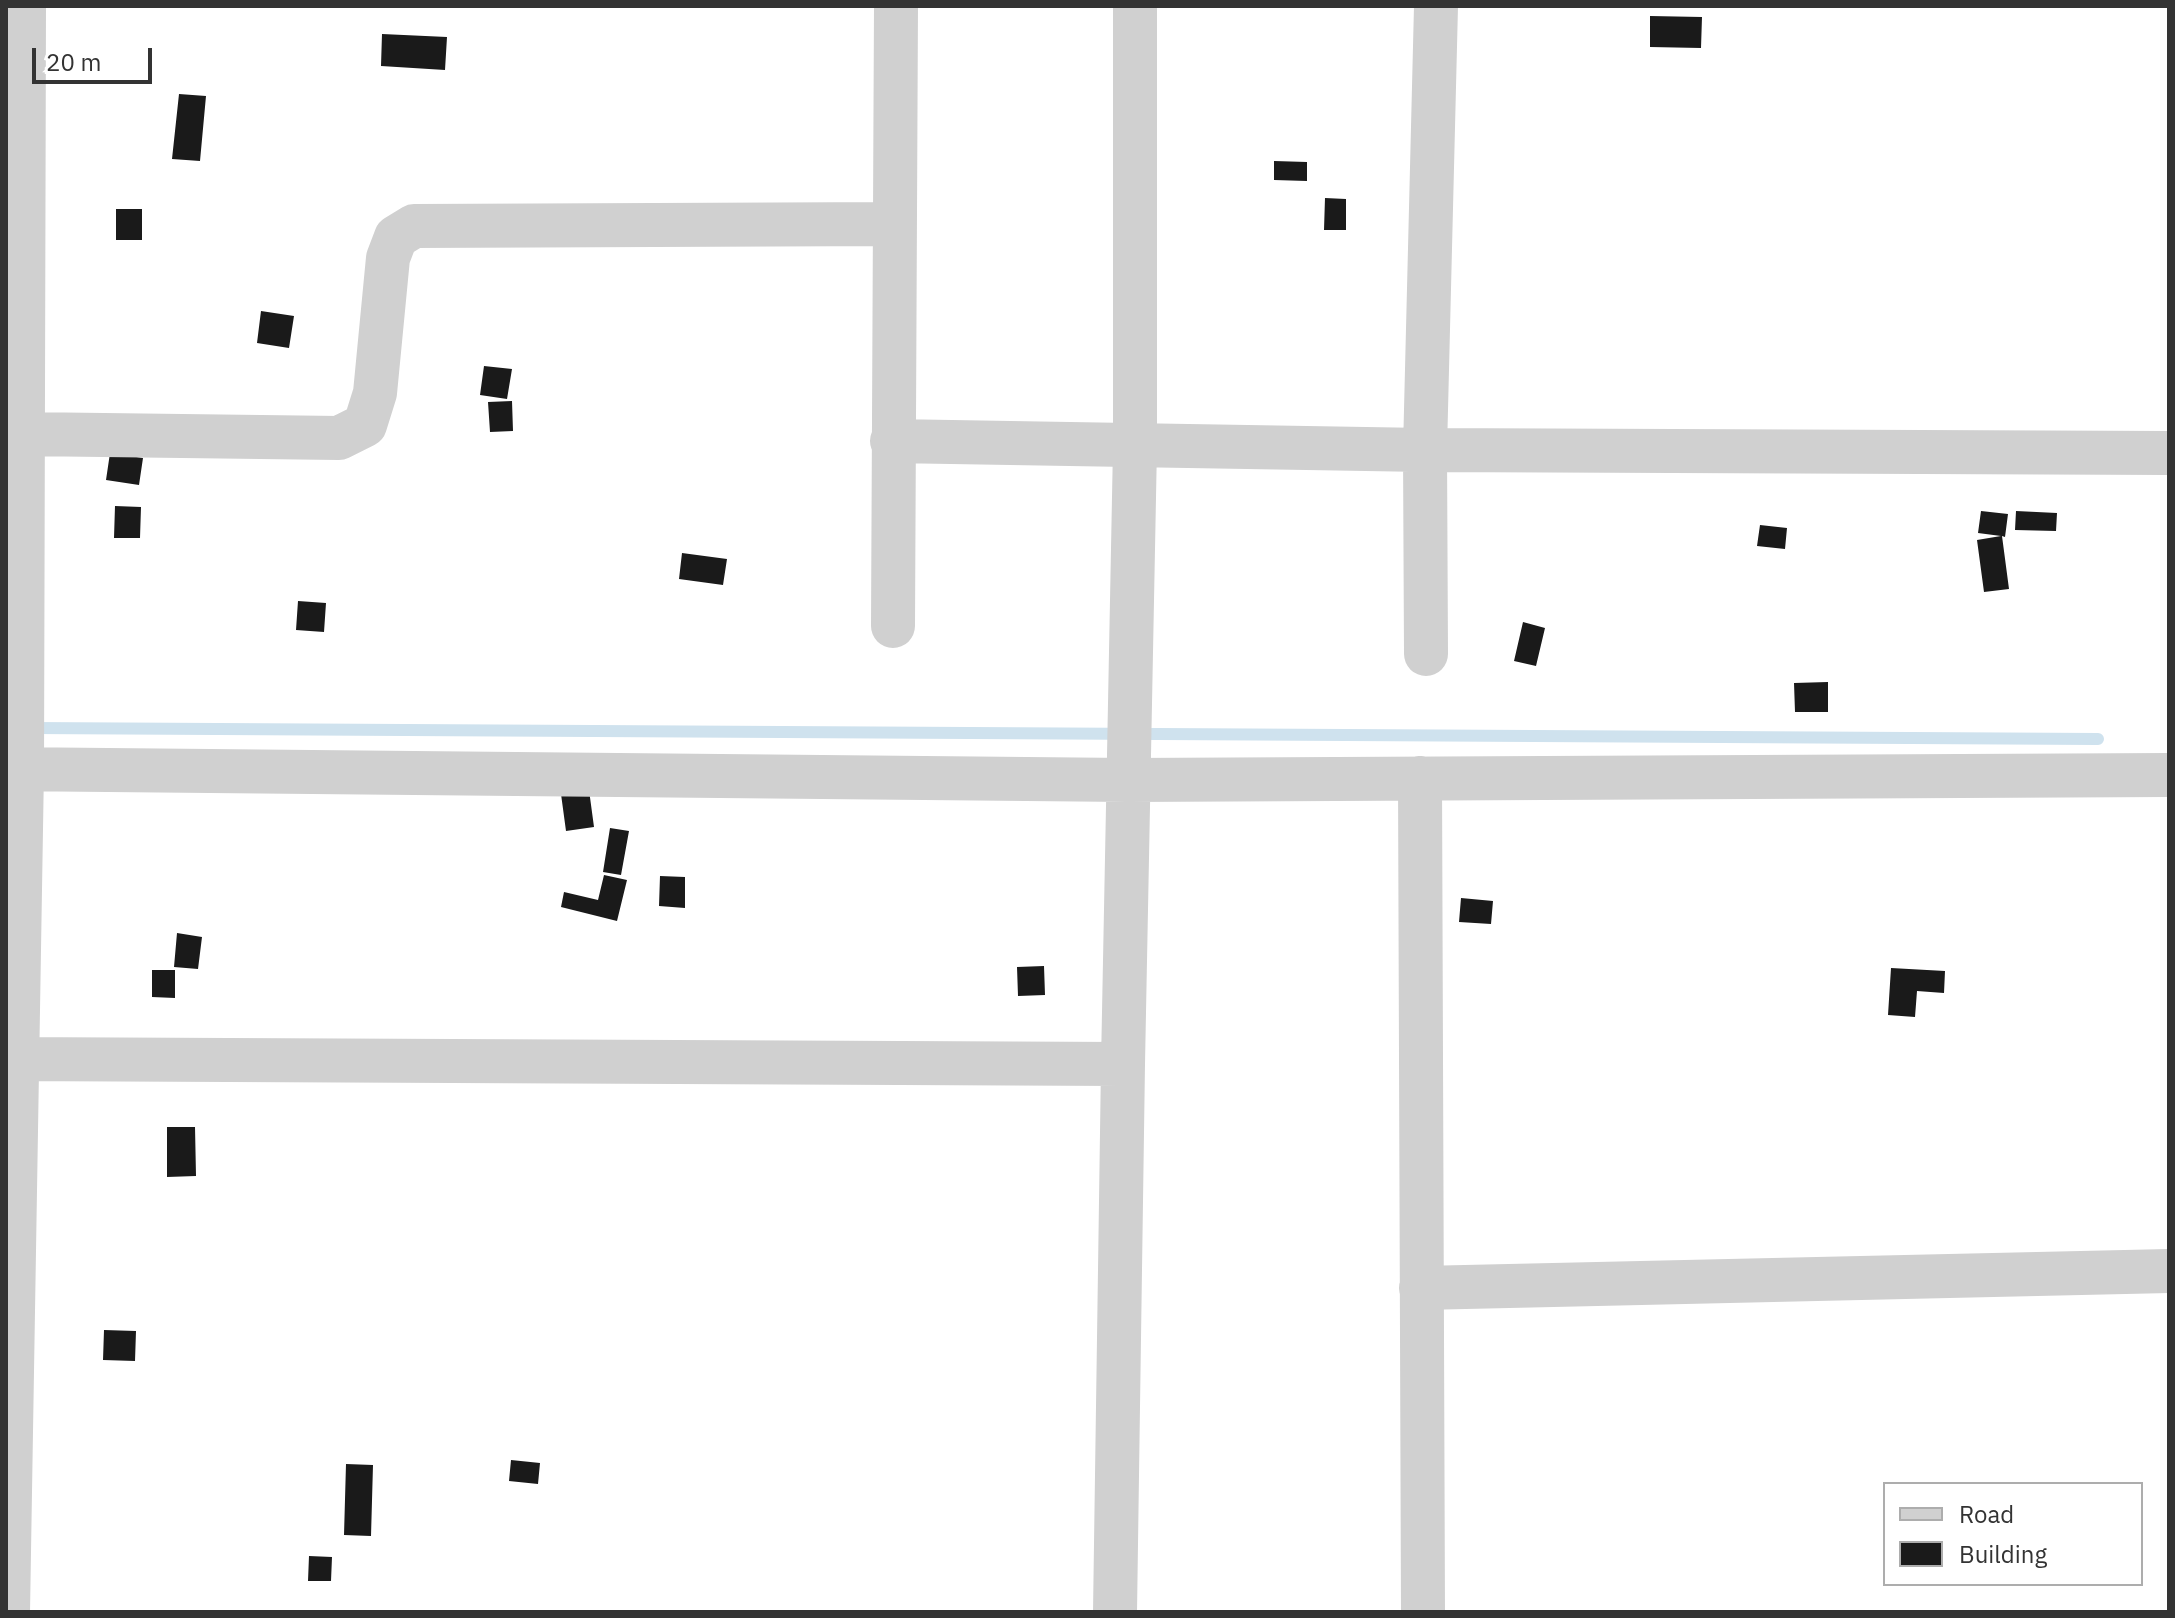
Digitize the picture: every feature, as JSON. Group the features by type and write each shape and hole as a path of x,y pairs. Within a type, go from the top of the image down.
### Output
{"street":[{"path":"8,1612 14,769 25,434 22,262 24,6"},
{"path":"893,626 896,6"},
{"path":"1115,1612 1135,446 1135,6"},
{"path":"1426,654 1425,450 1436,6"},
{"path":"25,434 339,438 365,425 375,393 388,258 396,237 414,226 894,224"},
{"path":"892,441 1425,450 2169,453"},
{"path":"14,769 1128,780 2169,775"},
{"path":"1420,778 1423,1612"},
{"path":"12,1059 1123,1064"},
{"path":"1421,1288 2169,1271"}],"building":[{"path":"1650,16 1702,17 1701,48 1650,47"},
{"path":"382,34 447,37 445,70 381,66"},
{"path":"179,94 206,96 200,161 172,159"},
{"path":"1274,161 1307,162 1307,181 1274,180"},
{"path":"1325,198 1346,199 1346,230 1324,230"},
{"path":"116,209 142,209 142,240 116,240"},
{"path":"261,311 294,316 289,348 257,343"},
{"path":"484,366 512,369 507,399 480,395"},
{"path":"512,401 513,431 490,432 488,402"},
{"path":"110,453 143,458 139,485 106,480"},
{"path":"115,506 141,507 140,538 114,538"},
{"path":"1981,511 2008,514 2005,537 2002,536 2009,589 1984,592 1977,540 2001,536 1978,533"},
{"path":"2016,511 2057,513 2056,531 2015,530"},
{"path":"1760,525 1787,528 1785,549 1757,546"},
{"path":"682,553 727,559 723,585 679,579"},
{"path":"298,601 326,603 324,632 296,630"},
{"path":"1523,622 1545,628 1536,666 1514,661"},
{"path":"1828,682 1828,712 1795,712 1794,683"},
{"path":"589,790 594,827 566,831 561,794"},
{"path":"610,828 629,831 621,875 603,872"},
{"path":"604,875 627,880 617,921 561,907 564,892 598,900"},
{"path":"660,876 685,877 685,908 659,906"},
{"path":"1461,898 1493,901 1491,924 1459,922"},
{"path":"177,933 202,937 198,969 174,967"},
{"path":"1044,966 1045,995 1018,996 1017,967"},
{"path":"1891,968 1945,971 1944,993 1917,991 1915,1017 1888,1015"},
{"path":"152,970 175,970 175,998 152,997"},
{"path":"167,1127 195,1127 196,1176 167,1177"},
{"path":"104,1330 136,1331 135,1361 103,1360"},
{"path":"511,1460 540,1463 538,1484 509,1481"},
{"path":"346,1464 373,1465 371,1536 344,1535"},
{"path":"309,1556 332,1557 331,1581 308,1581"}],"waterway":[{"path":"29,728 2098,739"}]}
